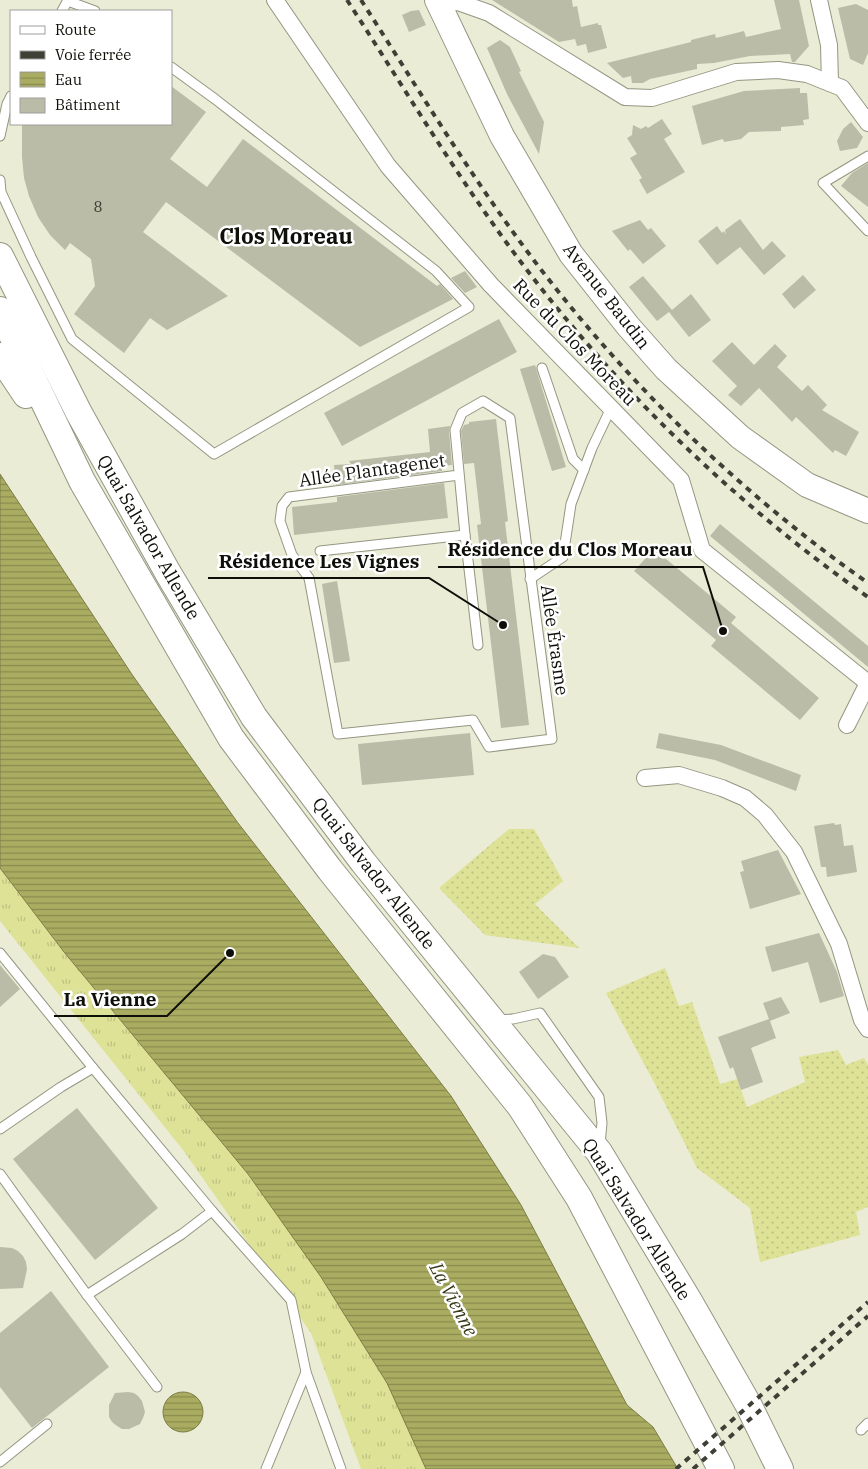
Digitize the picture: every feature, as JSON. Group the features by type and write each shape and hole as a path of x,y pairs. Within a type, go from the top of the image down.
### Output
{"main road":[{"name":"Avenue Baudin","path":"437,2 502,136 571,254 628,326 666,369 740,437 806,485 868,512"},
{"name":"Quai Salvador Allende","path":"0,256 79,413 168,573 254,717 363,862 599,1152 748,1404 780,1469"},
{"name":"Quai Salvador Allende","path":"0,310 82,480 232,738 330,870 520,1106 574,1189 721,1469"},
{"path":"0,356 82,480"}],"street":[{"name":"Rue du Clos Moreau","path":"275,0 388,166 491,285 681,480 702,550 868,683 847,725"},
{"path":"819,0 829,45 830,83"},
{"path":"437,2 458,2 488,13 625,98 652,98 736,72 778,70 807,74 842,88 868,123"},
{"path":"645,778 680,775 722,788 745,798 765,815 794,852 839,944 862,1020 868,1029"}],"lane":[{"path":"68,0 93,10"},
{"path":"0,180 1,192 72,339 214,454 470,307 436,271 172,68"},
{"path":"0,136 10,98"},
{"path":"868,156 823,183 868,231"},
{"path":"542,368 573,459 584,470"},
{"name":"Allée Érasme","path":"478,645 455,430 462,413 483,401 510,418 552,740"},
{"path":"530,579 563,556 571,504 592,448 611,408"},
{"name":"Allée Plantagenet","path":"459,475 289,497 282,506 280,521 292,555 308,578 338,734 473,720 490,747 552,740"},
{"path":"320,551 465,535"},
{"path":"0,952 93,1068 212,1211 291,1300 306,1372 341,1469"},
{"path":"492,1020 540,1013 599,1097 602,1123 599,1152"},
{"path":"0,1129 61,1087 93,1068"},
{"path":"0,1174 87,1295 157,1387"},
{"path":"87,1295 182,1234 212,1211"},
{"path":"266,1469 306,1372"},
{"path":"861,1430 868,1423"},
{"path":"0,1461 47,1424"}],"green space":[{"path":"509,829 534,829 563,881 535,904 579,948 485,935 439,888"},
{"path":"0,868 64,952 248,1174 322,1277 387,1383 426,1469 361,1469 311,1333 183,1150 0,921"},
{"path":"665,968 679,1006 692,1002 720,1084 737,1079 747,1107 805,1082 799,1057 838,1050 846,1065 864,1058 868,1065 868,1207 856,1212 860,1235 760,1262 750,1208 697,1168 606,993"}],"water":[{"path":"0,474 133,676 238,823 451,1096 521,1205 627,1405 653,1427 678,1469 426,1469 387,1383 321,1277 248,1174 64,952 0,868"},
{"path":"187,1392 194,1395 200,1401 203,1412 202,1420 194,1429 187,1432 179,1432 172,1429 164,1420 163,1408 166,1401 175,1393"}],"building":[{"path":"492,0 572,0 573,7 577,6 581,27 598,23 598,25 601,25 607,48 588,53 586,44 577,46 575,39 559,42"},
{"path":"774,0 799,0 809,46 795,62 792,62 790,54 750,56 714,63 697,64 697,69 650,79 643,83 632,83 631,76 623,78 607,63 691,42 691,40 715,34 716,38 744,31 746,37 781,29"},
{"path":"856,4 868,10 868,53 863,65 850,59 838,8"},
{"path":"419,10 426,25 409,32 402,15"},
{"path":"500,40 510,47 521,71 519,72 544,122 539,154 507,94 487,48"},
{"path":"172,87 206,112 170,159 207,187 243,139 437,286 440,284 453,299 360,347 166,202 143,232 228,296 167,330 150,318 124,353 74,314 95,286 91,259 70,243 65,250 50,235 38,217 29,196 24,178 22,125 172,125"},
{"path":"800,88 800,93 807,93 809,119 803,120 804,125 781,127 781,131 749,132 741,139 724,142 723,139 702,145 692,106 744,91"},
{"path":"662,119 672,134 664,139 685,172 647,194 639,180 642,178 630,158 637,154 627,138 632,135 633,125 641,129 646,126 648,128"},
{"path":"851,122 863,137 857,148 840,151 837,141 843,129"},
{"path":"868,163 868,207 841,186 852,173"},
{"path":"740,219 763,250 772,241 786,256 764,275 740,247 717,265 698,241 717,226 726,235 725,230"},
{"path":"640,220 648,230 651,228 666,246 643,264 630,249 628,251 612,231"},
{"path":"465,271 477,287 465,293 451,278"},
{"path":"803,275 816,290 794,309 782,294"},
{"path":"643,276 672,310 691,294 711,320 689,337 669,312 657,321 629,287"},
{"path":"499,319 517,352 342,446 324,413"},
{"path":"732,342 754,365 775,344 787,356 777,367 802,391 808,385 827,405 822,410 859,432 846,456 835,450 833,453 796,417 792,422 759,388 741,406 728,395 737,386 712,361"},
{"path":"535,365 566,467 552,471 520,369"},
{"path":"496,419 508,521 505,522 529,725 501,728 477,525 481,524 474,463 464,464 461,431 464,425 469,424 469,422"},
{"path":"450,426 452,465 442,466 442,471 336,485 334,465 351,464 349,461 430,452 428,429"},
{"path":"444,483 448,518 294,535 292,507 337,502 337,497"},
{"path":"720,524 868,646 868,667 710,536"},
{"path":"654,549 736,617 731,623 819,698 800,720 711,646 716,640 634,571"},
{"path":"337,581 350,661 334,663 322,584"},
{"path":"470,733 474,775 362,785 358,744"},
{"path":"659,733 721,745 801,775 796,791 715,760 656,748"},
{"path":"834,823 835,825 841,824 844,846 853,845 857,872 827,877 826,867 821,867 814,826"},
{"path":"778,850 801,894 750,909 740,872 744,871 741,861"},
{"path":"819,933 837,972 844,996 820,1003 808,962 772,972 765,947"},
{"path":"543,954 555,957 569,977 538,999 519,972"},
{"path":"0,965 20,989 0,1007"},
{"path":"781,997 790,1013 770,1021 776,1038 751,1048 763,1082 741,1090 733,1067 730,1069 718,1037 769,1019 763,1003"},
{"path":"77,1108 158,1208 95,1260 13,1159"},
{"path":"0,1247 12,1248 23,1256 27,1269 23,1288 0,1289"},
{"path":"51,1291 109,1367 32,1428 0,1387 0,1333"},
{"path":"128,1392 138,1396 142,1401 145,1412 140,1424 129,1429 122,1429 112,1422 109,1417 109,1405 115,1393"}],"railway":[{"path":"347,0 487,215 573,328 651,412 733,491 777,528 868,597"},
{"path":"361,0 450,140 497,209 581,320 618,362 696,442 779,515 868,583"},
{"path":"676,1469 868,1302"},
{"path":"693,1469 868,1316"}],"place":[{"name":"Résidence Les Vignes","path":"503,625"},
{"name":"Résidence du Clos Moreau","path":"723,631"},
{"name":"La Vienne","path":"230,953"}],"district":[{"name":"Clos Moreau","path":"286,235"}]}
